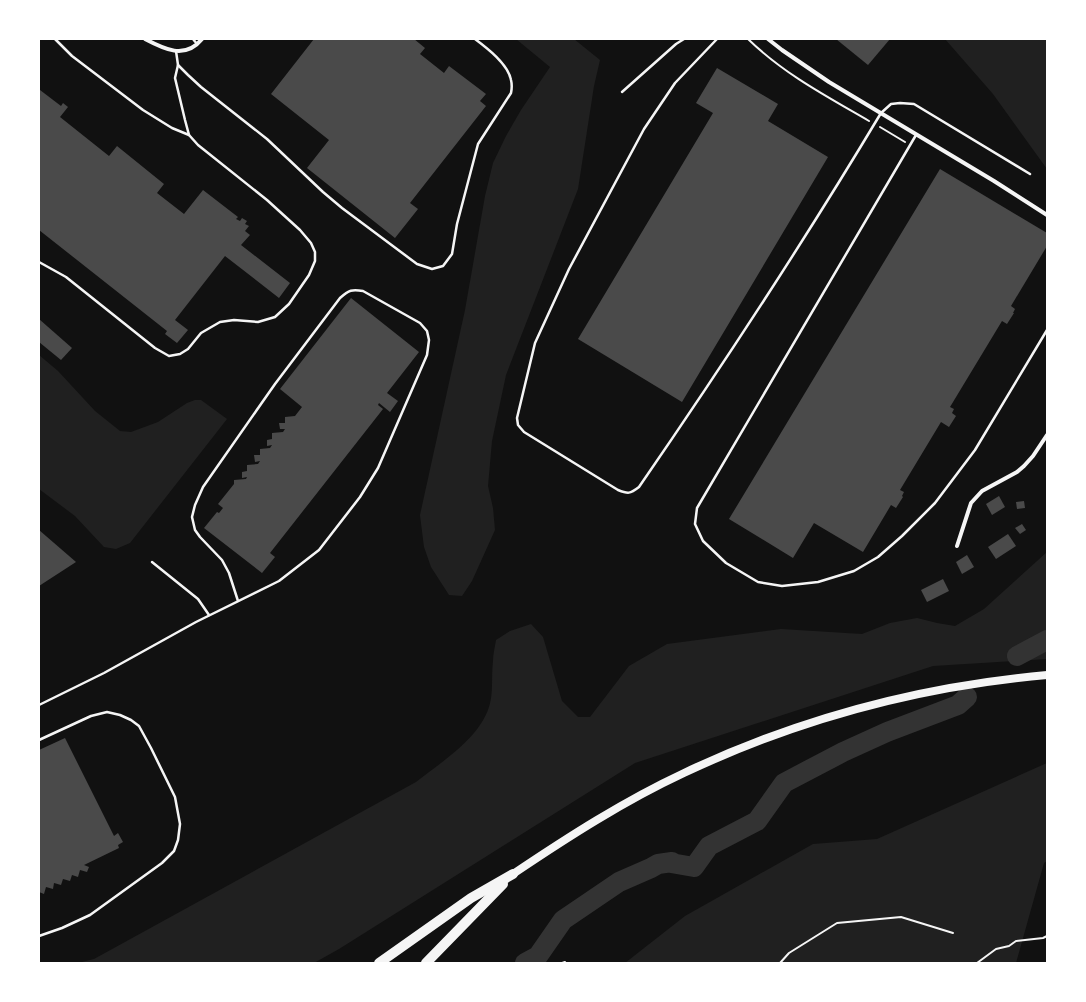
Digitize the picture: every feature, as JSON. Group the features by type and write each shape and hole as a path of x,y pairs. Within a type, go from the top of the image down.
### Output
{"highway":[{"path":"379,963 471,898 513,874"},
{"path":"426,963 513,874"}],"main road":[{"path":"513,874 568,838 652,789 721,756 785,731 854,710 920,693 1001,680 1047,675"}],"street":[{"path":"145,39 160,47 176,51 189,50 202,39"},
{"path":"768,39 829,82 994,181 1047,215"},
{"path":"957,546 971,503 982,492 1017,472 1024,466 1033,456 1047,435"}],"lane":[{"path":"39,262 66,277 155,348 169,356 180,354 188,349 201,333 220,322 234,320 258,322 275,317 289,304 309,275 315,261 315,252 311,242 267,200 198,145 189,135 172,128 143,110 72,56 55,39"},
{"path":"193,39 197,44"},
{"path":"178,65 201,87 267,139 342,208 417,264 432,269 443,266 452,254 478,144 511,93 511,78 504,66 500,60 475,39"},
{"path":"622,92 676,44 684,39"},
{"path":"709,39 715,40"},
{"path":"715,40 675,83 644,129 569,269 535,343 517,418 518,425 524,432 618,490 627,493 633,492 639,487 693,408 821,212 881,113 891,104 900,102 914,104 1030,174"},
{"path":"176,51 178,65 176,78 189,135"},
{"path":"916,135 697,508 695,524 703,541 726,563 758,582 782,586 818,582 854,571 878,557 902,536 935,503 975,450 1047,330"},
{"path":"39,705 104,673 209,615 238,601 279,581 319,550 360,497 378,468 427,355 430,340 427,331 420,323 363,291 354,290 346,292 340,298 275,384 203,487 195,506 192,517 195,530 222,560 229,573 238,601"},
{"path":"152,562 198,599 209,615"},
{"path":"39,740 91,716 107,712 120,715 131,720 139,726 175,797 180,824 178,840 174,851 162,863 90,915 62,928 39,936"}],"path":[{"path":"748,39 776,64 810,88 910,145"},
{"path":"780,963 789,953 837,923 901,917 953,934"},
{"path":"977,963 996,950 1009,946 1016,941 1043,938 1047,936"}],"shaded area":[{"path":"516,39 574,39 600,60 594,86 578,189 506,375 492,441 488,486 493,508 495,530 472,581 462,596 449,595 431,567 424,547 420,515 465,310 485,196 493,163 521,110 550,67"},
{"path":"945,39 1047,39 1047,169 993,94"},
{"path":"39,355 58,371 95,411 120,431 131,432 158,422 187,403 195,400 201,400 227,419 130,543 116,549 104,547 75,516 39,489"},
{"path":"1047,552 1047,659 933,666 635,763 339,949 314,963 78,963 94,959 416,782 436,767 467,741 475,732 488,710 492,692 493,658 496,640 510,631 531,624 543,637 562,701 578,717 590,717 629,666 667,644 781,629 862,634 890,623 917,618 955,626 984,609"},
{"path":"1047,763 1047,861 1044,863 1016,963 625,963 685,916 813,844 877,839"}],"building":[{"path":"314,39 414,39 425,48 420,54 444,73 449,66 486,94 480,101 486,106 410,203 418,209 395,238 307,168 329,140 271,94"},
{"path":"836,39 890,39 868,65"},
{"path":"717,68 778,104 768,121 828,157 682,402 578,339 713,113 696,103"},
{"path":"40,90 61,106 63,103 68,107 60,117 109,156 117,146 164,184 157,193 184,214 203,190 238,217 236,219 240,221 242,218 247,221 245,224 249,226 245,231 250,235 241,245 290,283 279,298 225,256 175,320 188,330 177,343 165,334 167,331 39,230"},
{"path":"940,169 1047,233 1047,246 1011,306 1015,309 1014,313 1007,324 1002,321 950,407 954,409 952,413 956,416 949,427 941,422 900,490 904,492 903,497 896,508 891,505 863,552 814,523 793,558 729,519"},
{"path":"351,298 419,352 387,393 398,401 390,412 379,403 378,405 383,409 270,553 275,557 262,573 204,528 217,512 219,513 223,508 218,504 234,484 234,480 246,479 247,477 242,478 242,472 247,471 247,465 258,464 260,461 255,462 254,455 260,455 260,449 270,448 272,445 267,446 267,440 272,439 272,433 283,432 285,429 280,429 279,423 285,423 285,417 295,416 302,407 280,389"},
{"path":"39,319 72,348 61,360 39,342"},
{"path":"999,496 1005,507 992,515 986,504"},
{"path":"1024,501 1025,508 1017,509 1016,502"},
{"path":"1022,524 1026,530 1020,534 1015,528"},
{"path":"39,530 76,562 39,586"},
{"path":"1008,534 1016,546 996,559 988,547"},
{"path":"967,555 974,567 962,574 956,562"},
{"path":"943,579 949,591 927,602 921,590"},
{"path":"65,738 114,836 118,833 123,842 118,845 119,848 84,865 89,867 87,872 80,870 78,877 72,875 70,881 63,879 61,885 54,883 53,889 46,887 44,894 39,892 39,750"}],"waterway":[{"path":"1017,656 1047,640"},
{"path":"525,963 538,956 563,920 619,882 658,864 672,862 671,863 694,867 709,846 757,821 784,783 843,752 887,732 958,705 967,697"}]}
